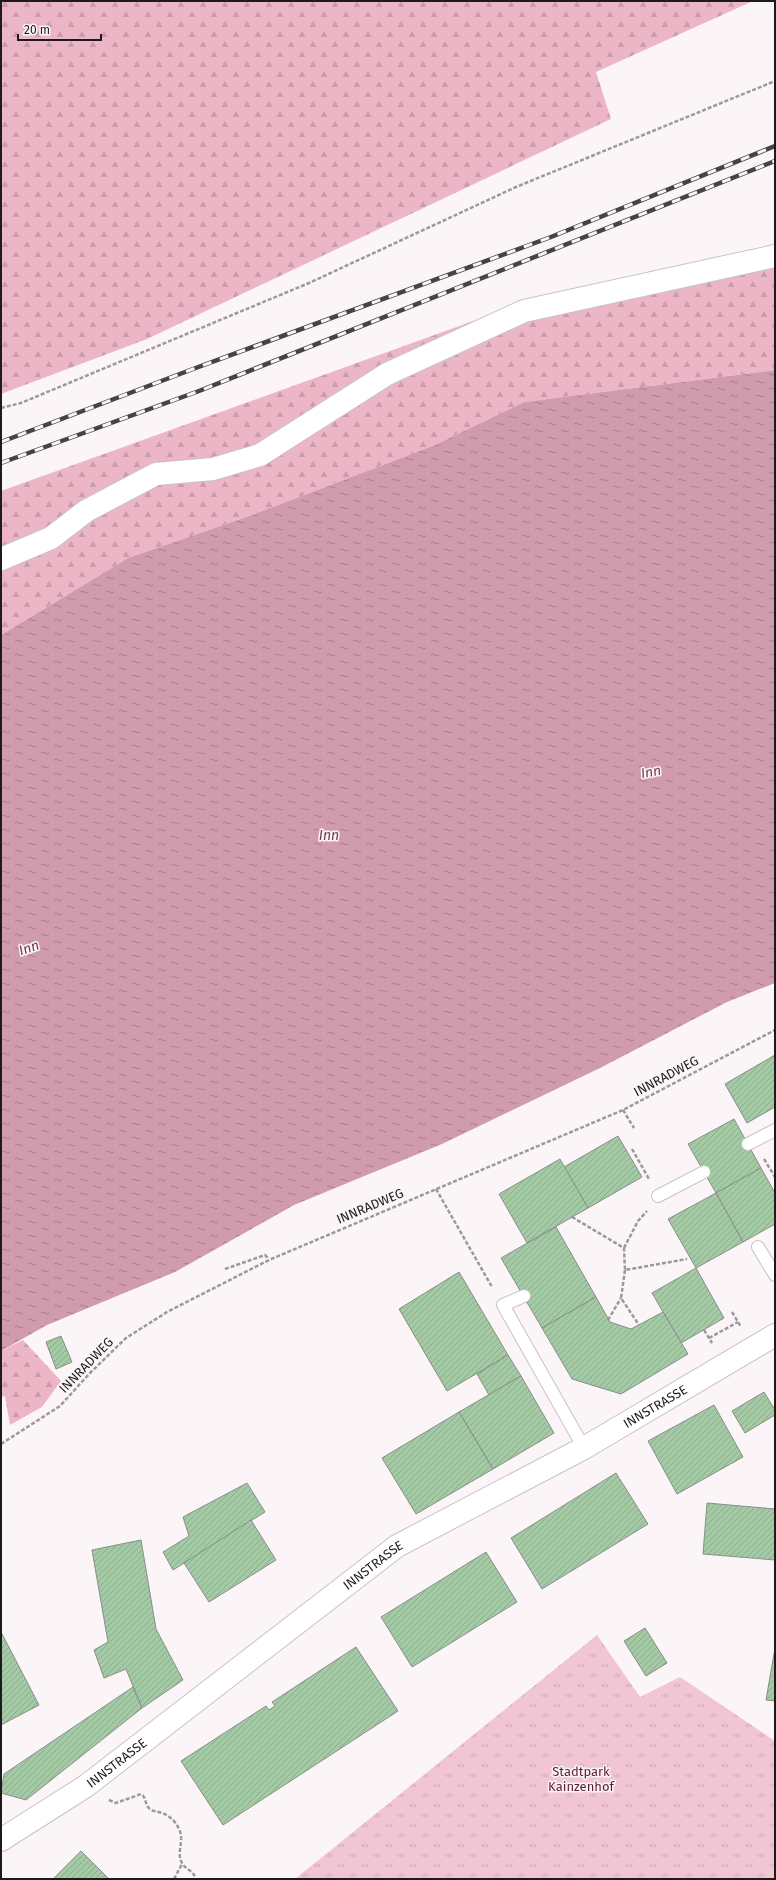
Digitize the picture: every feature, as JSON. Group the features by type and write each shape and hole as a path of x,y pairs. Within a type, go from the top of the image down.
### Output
{"street":[{"path":"1,558 51,538 86,511 156,474 213,470 260,455 387,374 524,312 775,256"},
{"name":"INNSTRASSE","path":"1,1840 86,1786 398,1546 584,1448 775,1335"}],"lane":[{"path":"748,1144 775,1130"},
{"path":"658,1196 704,1172"},
{"path":"758,1247 775,1275"},
{"path":"524,1296 503,1305 584,1448"}],"path":[{"path":"1,408 21,403 309,283 516,187 775,81"},
{"name":"INNRADWEG","path":"1,1444 60,1406 90,1373 126,1338 167,1312 269,1260 622,1110 775,1030"},
{"path":"622,1110 634,1128"},
{"path":"436,1189 503,1305"},
{"path":"572,1217 624,1248 625,1270 621,1298 608,1320"},
{"path":"225,1270 265,1255 269,1260"},
{"path":"625,1270 687,1259"},
{"path":"621,1298 640,1324"},
{"path":"709,1338 738,1322"},
{"path":"86,1786 116,1803 127,1800 137,1794 141,1794 144,1796 148,1806 154,1811 163,1813 174,1820 180,1829 181,1837 179,1855 182,1864 195,1875 196,1879"},
{"path":"174,1879 182,1864"}],"green space":[{"path":"1,1 753,1 596,72 611,119 147,339 1,394"},
{"path":"775,260 775,370 524,402 435,445 252,515 128,558 1,635 1,491 537,298"},
{"path":"23,1340 61,1381 42,1407 10,1425 5,1396 1,1397 1,1351"},
{"name":"Stadtpark Kainzenhof","path":"597,1635 640,1697 680,1677 775,1741 775,1879 295,1879"}],"water":[{"name":"Inn","path":"775,370 775,983 727,1002 600,1068 442,1144 294,1205 175,1272 47,1325 1,1351 1,635 128,558 252,515 435,445 524,402"}],"building":[{"path":"775,1055 775,1107 747,1123 725,1084"},
{"path":"734,1119 761,1168 716,1193 688,1144"},
{"path":"618,1136 642,1177 588,1208 564,1167"},
{"path":"560,1159 588,1208 527,1243 499,1194"},
{"path":"761,1168 775,1193 775,1224 743,1242 716,1193"},
{"path":"716,1193 743,1242 696,1268 668,1219"},
{"path":"556,1227 596,1297 542,1328 501,1258"},
{"path":"696,1268 724,1318 681,1343 652,1293"},
{"path":"459,1272 508,1355 447,1391 399,1309"},
{"path":"596,1297 610,1322 631,1329 663,1312 688,1354 621,1394 572,1379 542,1328"},
{"path":"61,1336 72,1362 56,1369 46,1342"},
{"path":"508,1355 521,1376 489,1395 477,1374"},
{"path":"521,1376 554,1433 493,1469 459,1412"},
{"path":"764,1392 775,1410 775,1415 745,1433 732,1411"},
{"path":"714,1405 743,1457 677,1494 648,1441"},
{"path":"459,1412 493,1469 416,1514 382,1458"},
{"path":"616,1473 648,1524 542,1589 511,1538"},
{"path":"247,1483 265,1512 173,1570 163,1552 189,1536 183,1517"},
{"path":"707,1503 775,1509 775,1560 703,1554"},
{"path":"251,1520 276,1560 209,1602 184,1563"},
{"path":"141,1540 156,1629 183,1680 142,1708 126,1669 104,1678 94,1650 108,1642 92,1550"},
{"path":"486,1552 517,1602 412,1667 381,1617"},
{"path":"645,1628 667,1663 646,1676 624,1641"},
{"path":"1,1632 39,1705 1,1725"},
{"path":"356,1647 398,1711 223,1825 181,1761 266,1706 269,1710 275,1706 272,1702"},
{"path":"775,1648 775,1701 766,1700"},
{"path":"133,1687 142,1708 26,1800 1,1793 4,1774"},
{"path":"81,1851 109,1879 53,1879"}],"railway":[{"path":"1,442 193,369 551,237 775,146"},
{"path":"1,463 199,391 775,161"}]}
